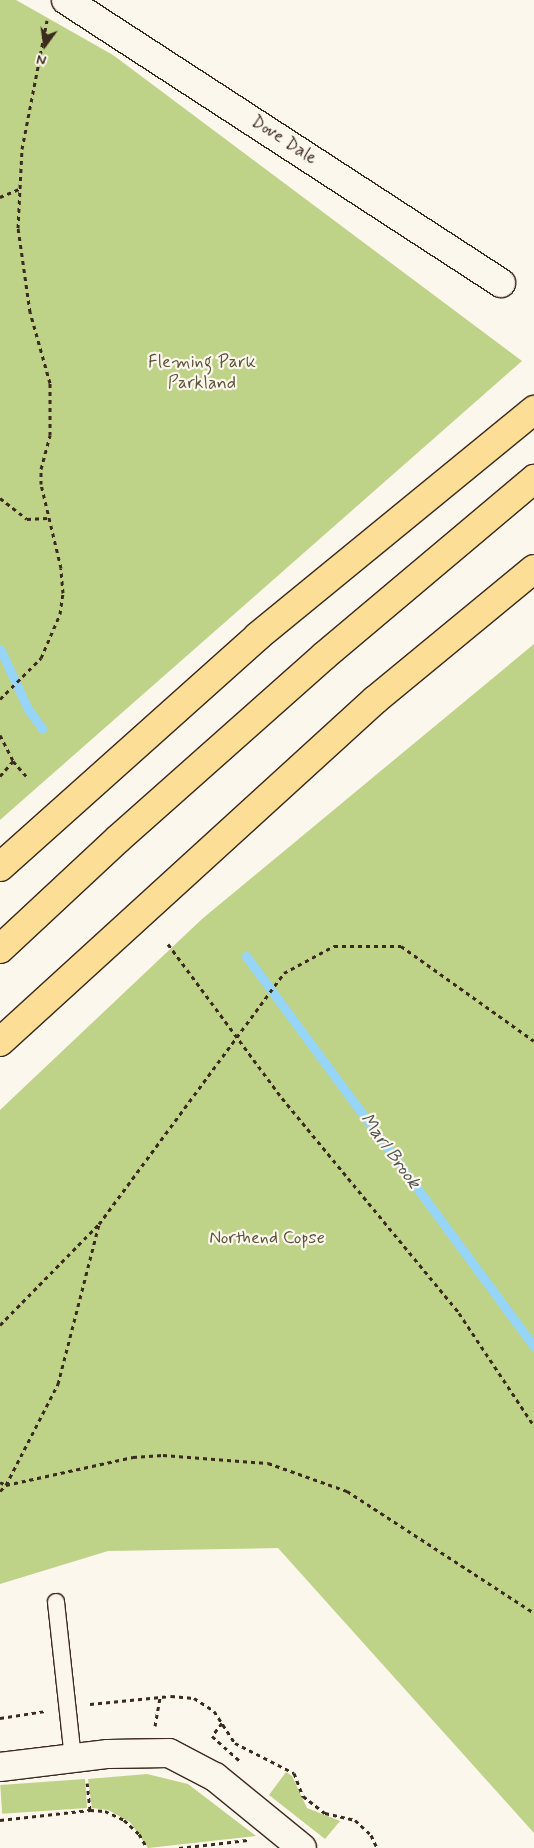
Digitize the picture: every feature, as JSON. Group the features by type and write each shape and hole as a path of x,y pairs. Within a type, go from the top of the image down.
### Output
{"highway":[{"path":"0,868 258,636 534,410"},
{"path":"0,950 118,839 324,656 534,480"},
{"path":"0,1042 375,700 534,569"}],"street":[{"name":"Dove Dale","path":"58,5 501,283"},
{"path":"0,1767 79,1757 169,1753 215,1777 302,1848"}],"lane":[{"path":"56,1602 79,1757"}],"path":[{"path":"0,699 41,658 60,614 62,593 61,568 46,518 41,469 50,435 50,383 30,312 18,228 18,189 22,150 58,5"},
{"path":"0,197 18,189"},
{"path":"0,498 27,519 46,518"},
{"path":"0,735 13,762 26,776"},
{"path":"0,776 13,762"},
{"path":"168,944 282,1098 459,1313 534,1426"},
{"path":"0,1325 99,1224 284,973 334,946 401,946 534,1041"},
{"path":"0,1491 6,1485 58,1384 99,1224"},
{"path":"0,1482 6,1485 132,1457 163,1455 268,1463 347,1491 534,1613"},
{"path":"79,1757 90,1810"},
{"path":"0,1820 90,1810 105,1811 124,1820 140,1834 147,1848"},
{"path":"179,1848 261,1839 274,1825"}],"green space":[{"name":"Fleming Park Parkland","path":"0,0 16,0 113,55 522,361 0,820"},
{"name":"Northend Copse","path":"534,644 534,1833 278,1548 108,1551 0,1584 0,1110 202,919"},
{"path":"286,1772 292,1776 307,1808 340,1821 325,1839 269,1795"},
{"path":"147,1774 188,1784 256,1836 148,1848 130,1822 108,1810 92,1808 88,1779"},
{"path":"85,1779 87,1808 2,1814 0,1785"}],"waterway":[{"name":"Marl Brook","path":"0,649 28,709 42,728"},
{"name":"Marl Brook","path":"246,956 534,1346"}]}
